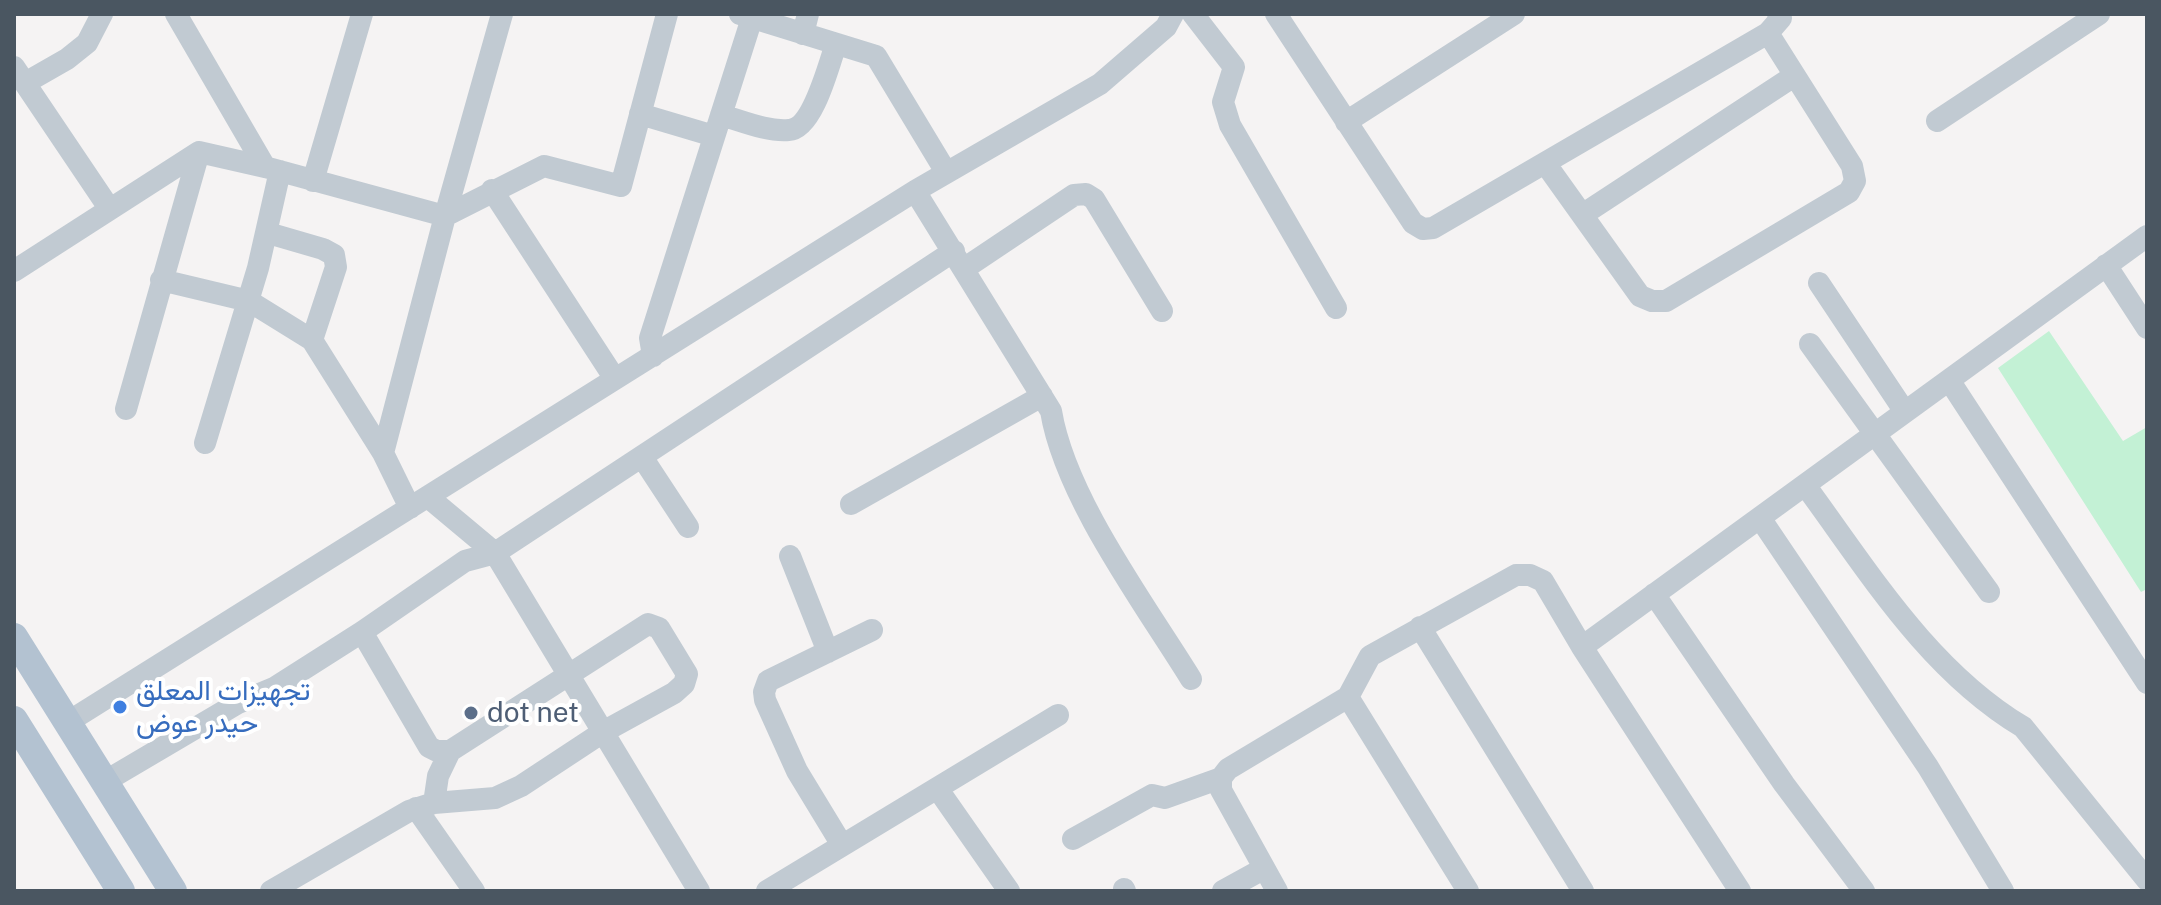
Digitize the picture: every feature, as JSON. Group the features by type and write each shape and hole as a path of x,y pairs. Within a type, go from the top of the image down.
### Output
{"main road":[{"path":"14,637 173,891"},
{"path":"14,720 121,891"},
{"path":"44,769 58,774 72,770 80,758 74,733"},
{"path":"85,836 84,820 92,807 106,802 121,807"}],"street":[{"path":"102,14 87,43 67,59 20,75 109,208"},
{"path":"176,14 273,169 268,233 205,443"},
{"path":"313,181 362,14"},
{"path":"383,453 502,14"},
{"path":"14,271 199,152 445,216 544,166 621,186 667,14"},
{"path":"74,733 419,502 915,191 1100,84 1166,27 1173,14"},
{"path":"1193,14 1234,67 1223,102 1230,125 1336,308"},
{"path":"1276,14 1413,223 1423,229 1433,228 1545,163 1773,24 1794,76 1852,166 1855,181 1849,192 1666,301 1652,301 1640,296 1545,163"},
{"path":"1346,122 1513,14"},
{"path":"1937,121 2099,14"},
{"path":"653,356 650,338 718,126 746,16 806,24 836,44 876,56 946,172"},
{"path":"640,114 718,126 793,131 804,123 814,103 836,44"},
{"path":"1582,215 1794,76"},
{"path":"126,409 199,152"},
{"path":"492,190 615,379"},
{"path":"915,191 1051,411 1055,440 1071,476 1105,539 1191,679"},
{"path":"104,782 238,703 274,688 465,561 495,553 642,457 960,260 1074,195 1086,194 1094,199 1162,311"},
{"path":"268,233 334,255 336,267 312,340"},
{"path":"1582,647 2147,236"},
{"path":"2106,265 2147,328"},
{"path":"161,280 249,301 312,340 383,453 419,502 495,553 699,891"},
{"path":"1819,283 1905,412"},
{"path":"1810,344 1989,592"},
{"path":"1949,380 2147,683"},
{"path":"851,504 1042,396"},
{"path":"642,457 688,527"},
{"path":"1805,485 1912,633 1964,682 2007,718 2023,727 2147,880"},
{"path":"1760,518 1928,767 2003,891"},
{"path":"790,556 828,652"},
{"path":"1073,839 1152,795 1165,798 1221,778 1228,769 1348,697 1370,656 1516,575 1530,575 1543,581 1582,647 1740,891"},
{"path":"1654,594 1784,784 1864,891"},
{"path":"271,891 425,806 495,798 521,786 603,732 674,693 684,684 687,674 659,628 648,624 450,751 425,806"},
{"path":"1420,627 1583,891"},
{"path":"842,845 797,771 764,692 768,681 872,630"},
{"path":"362,632 429,747 437,751 450,751"},
{"path":"1348,697 1468,891"},
{"path":"767,891 1058,715"},
{"path":"1221,778 1221,790 1277,891"},
{"path":"937,788 1009,891"},
{"path":"425,806 474,891"},
{"path":"1223,891 1263,869"}],"green space":[{"path":"2049,331 2123,441 2147,427 2147,589 2141,592 1998,368"}],"place":[{"name":"تجهيزات المعلق حيدر عوض","path":"120,707"},
{"name":"dot net","path":"471,713"}]}
